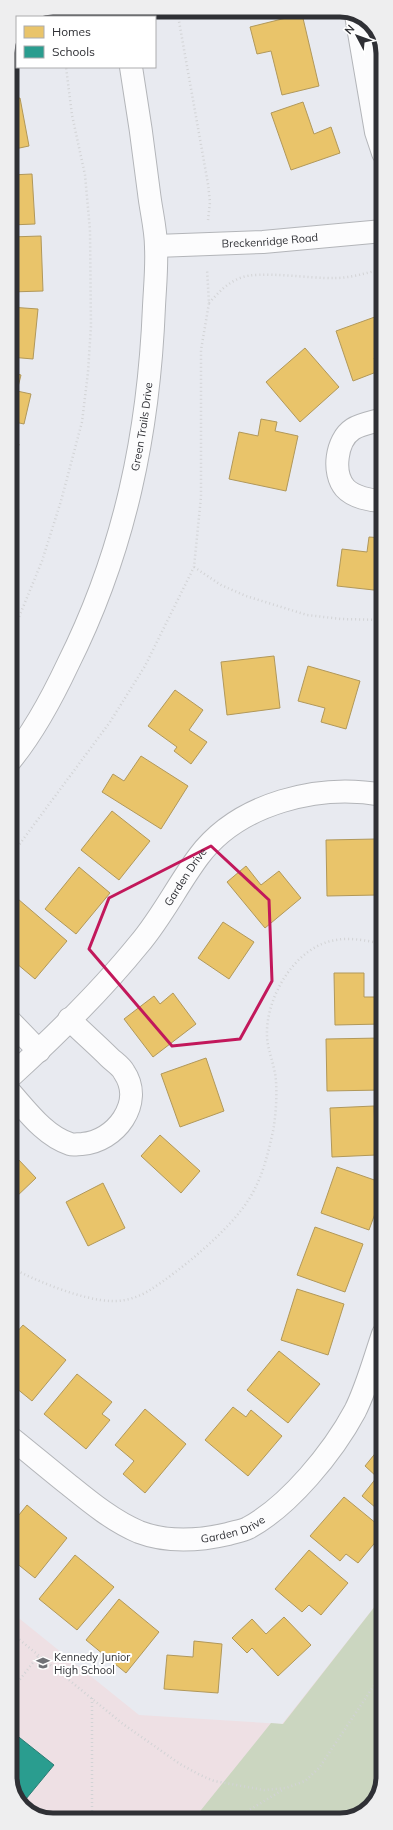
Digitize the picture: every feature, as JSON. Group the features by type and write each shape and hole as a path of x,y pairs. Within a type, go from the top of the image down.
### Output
{"street":[{"path":"357,22 376,132"},
{"name":"Green Trails Drive","path":"17,752 24,744 59,683 84,633 110,566 127,508 136,469 148,390 153,337 156,246 131,68"},
{"name":"Breckenridge Road","path":"156,246 263,242 376,232"},
{"path":"376,421 353,429 343,441 338,457 338,476 345,488 358,496 376,501"},
{"name":"Garden Drive","path":"17,1071 39,1051 140,943 200,855 228,826 254,812 294,797 338,792 376,795"},
{"path":"17,1100 46,1131 56,1138 71,1144 88,1144 100,1140 111,1133 128,1112 132,1098 130,1085 124,1072 69,1019"},
{"path":"17,1028 39,1051"},
{"name":"Garden Drive","path":"17,1443 92,1503 110,1516 137,1531 157,1538 182,1540 208,1539 246,1529 266,1517 297,1489 321,1462 355,1411 376,1355"}],"path":[{"path":"17,848 114,716 145,666 194,567 201,498 201,350 208,303 206,244 210,202 178,17"},
{"path":"17,624 42,561 61,501 82,422 88,372 91,319 90,230 85,175 72,115 66,68"},
{"path":"208,303 229,283 241,277 256,275 334,278 352,277 376,271"},
{"path":"194,567 221,586 246,596 307,615 341,619 376,620"},
{"path":"17,1271 27,1277 85,1296 112,1301 130,1299 149,1290 185,1263 228,1226 249,1199 260,1175 274,1128 276,1080 267,1038 268,1022 270,1006 287,972 303,957 319,946 336,940 363,940 376,943"},
{"path":"17,1638 123,1724 180,1764 214,1781 264,1790 286,1788"},
{"path":"17,1683 39,1655"},
{"path":"245,1813 286,1788 305,1781 319,1768 376,1682"},
{"path":"92,1698 92,1813"}],"highlighted area":[{"path":"211,846 269,900 272,981 240,1039 172,1046 89,949 109,898"}],"shaded area":[{"name":"Kennedy Junior High School","path":"376,1605 376,1782 367,1801 358,1808 345,1813 51,1813 39,1810 26,1801 17,1782 17,1617 139,1715 282,1724"}],"green space":[{"path":"376,1605 376,1782 367,1801 358,1808 345,1813 199,1813 271,1723 283,1724"}],"building: Homes":[{"path":"290,17 303,17 319,86 282,95 271,51 257,54 250,27"},
{"path":"20,98 29,146 17,149 17,99"},
{"path":"303,102 314,134 331,127 340,153 291,170 271,113"},
{"path":"32,174 35,224 17,225 17,175"},
{"path":"41,236 43,291 17,292 17,237"},
{"path":"17,308 38,309 33,359 17,358"},
{"path":"376,317 376,357 374,358 376,363 376,372 353,381 336,331"},
{"path":"305,348 339,387 300,422 266,382"},
{"path":"17,374 21,375 17,391"},
{"path":"17,391 31,394 24,424 17,422"},
{"path":"261,419 277,422 275,431 298,436 286,491 229,479 239,432 258,436"},
{"path":"369,537 376,538 376,590 337,586 342,549 367,552"},
{"path":"274,656 280,708 227,715 221,662"},
{"path":"308,666 360,681 346,729 321,722 325,708 298,701"},
{"path":"175,690 203,710 189,730 207,742 191,764 174,751 177,747 148,726"},
{"path":"141,756 188,786 161,829 102,792 113,774 124,781"},
{"path":"112,811 150,841 119,880 81,850"},
{"path":"376,839 376,895 327,896 326,840"},
{"path":"246,866 261,885 279,871 301,898 265,928 227,882"},
{"path":"79,867 110,893 76,934 45,909"},
{"path":"18,899 67,941 35,979 17,964"},
{"path":"223,922 254,942 229,979 198,958"},
{"path":"334,973 364,973 364,997 376,997 376,1024 335,1025"},
{"path":"173,993 196,1024 153,1057 124,1019 154,996 160,1004"},
{"path":"376,1038 376,1090 327,1091 326,1039"},
{"path":"206,1058 224,1111 180,1127 161,1074"},
{"path":"374,1106 376,1155 332,1157 330,1108"},
{"path":"160,1135 200,1171 181,1193 141,1156"},
{"path":"18,1159 36,1178 17,1196"},
{"path":"337,1167 376,1181 376,1211 369,1230 321,1213"},
{"path":"103,1183 125,1228 88,1246 66,1202"},
{"path":"315,1227 363,1244 345,1292 297,1275"},
{"path":"297,1289 344,1304 328,1355 281,1340"},
{"path":"23,1325 66,1360 32,1401 17,1389 17,1332"},
{"path":"279,1351 320,1384 288,1423 247,1390"},
{"path":"77,1374 112,1402 102,1414 110,1420 86,1449 44,1414"},
{"path":"233,1407 246,1417 251,1410 282,1436 248,1476 205,1440"},
{"path":"145,1409 186,1444 145,1493 123,1474 134,1461 115,1445"},
{"path":"376,1452 376,1476 365,1466"},
{"path":"376,1478 376,1508 362,1496"},
{"path":"344,1497 376,1523 376,1541 358,1563 346,1554 340,1561 310,1536"},
{"path":"27,1505 67,1538 35,1578 17,1564 17,1517"},
{"path":"309,1550 348,1583 321,1615 309,1605 302,1612 275,1589"},
{"path":"75,1555 114,1587 77,1630 39,1599"},
{"path":"119,1599 159,1632 126,1673 86,1640"},
{"path":"284,1617 311,1645 278,1676 252,1648 247,1653 232,1638 252,1619 266,1634"},
{"path":"194,1641 222,1644 218,1693 164,1689 167,1655 193,1657"}],"building: Schools":[{"path":"17,1736 54,1765 25,1800 17,1782"}],"place":[{"name":"Kennedy Junior High School","path":"43,1663"}]}
